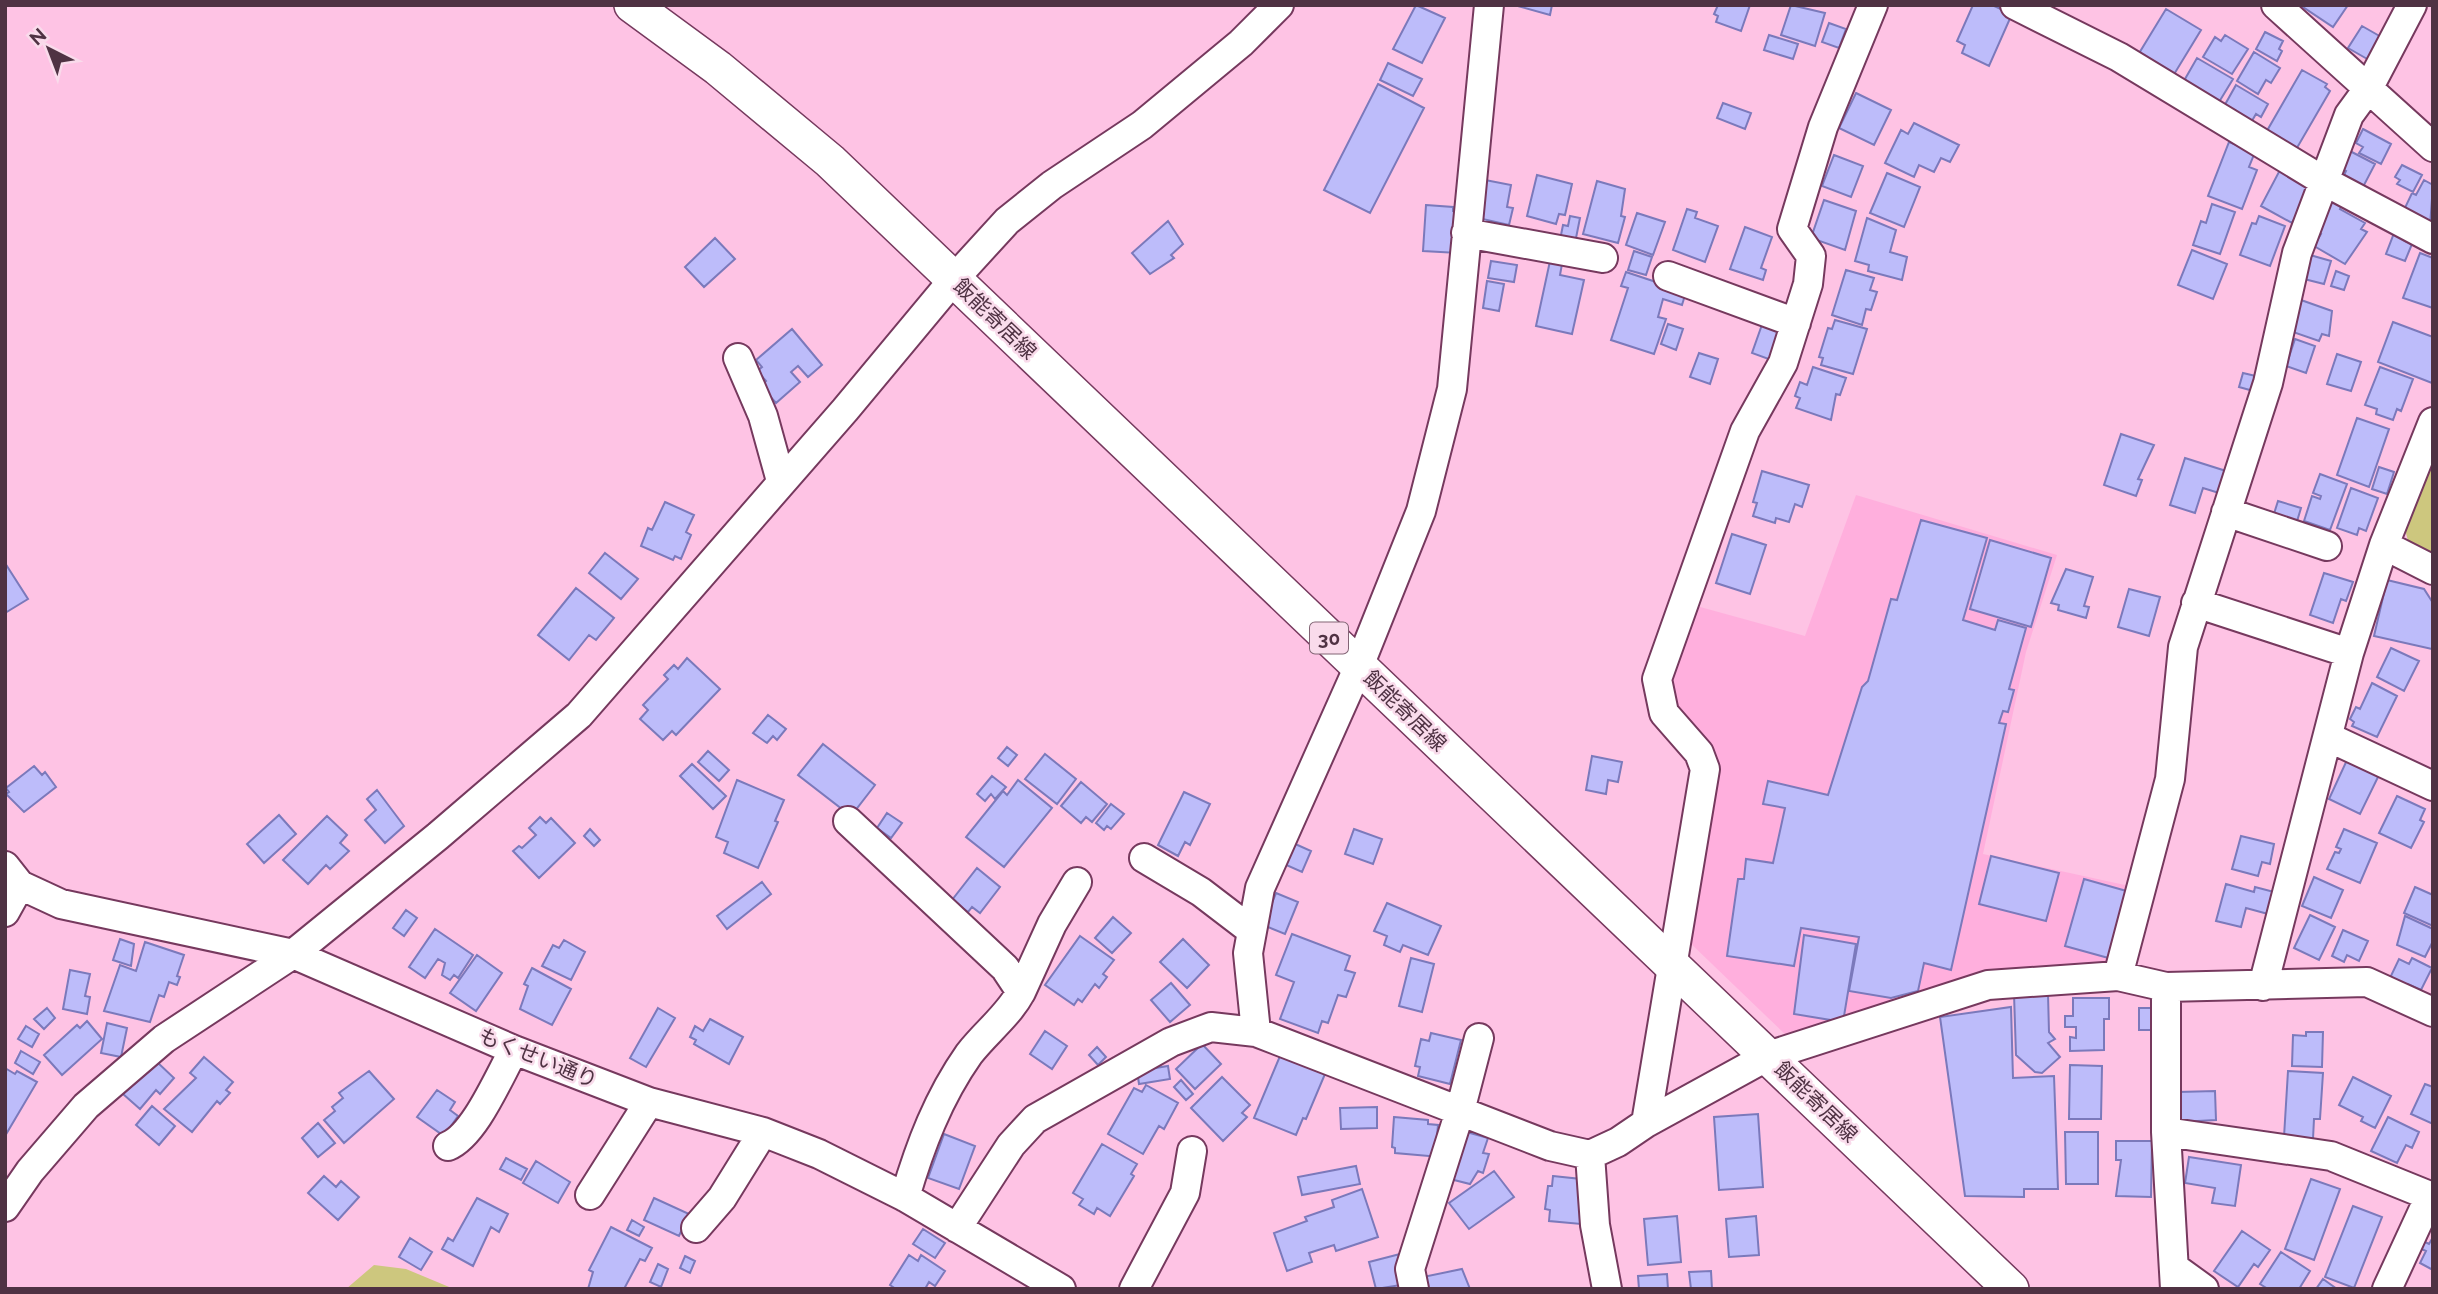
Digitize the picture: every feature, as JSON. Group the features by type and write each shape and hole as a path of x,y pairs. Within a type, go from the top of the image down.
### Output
{"main road":[{"name":"飯能寄居線","path":"632,5 774,113 954,279 2011,1289"}],"street":[{"path":"5,1207 30,1171 86,1106 164,1039 293,954 438,836 579,715 845,410 954,279 1024,207 1142,125 1241,43 1279,5"},
{"path":"1256,1032 1248,953 1260,888 1359,666 1421,511 1448,403 1489,5"},
{"path":"1646,1123 1670,963 1705,769 1699,753 1664,713 1657,679 1745,431 1783,363 1796,323 1808,284 1811,256 1792,229 1823,127 1873,5"},
{"path":"2015,5 2119,57 2322,180 2433,239"},
{"path":"2276,5 2433,147"},
{"path":"2118,976 2170,779 2183,647 2268,383 2297,253 2322,180 2349,115 2368,89 2412,5"},
{"path":"1466,233 1603,258"},
{"path":"1668,276 1796,323"},
{"path":"738,358 763,416 781,481"},
{"path":"2263,986 2349,653 2384,545 2433,422"},
{"path":"2226,512 2328,546"},
{"path":"2384,545 2433,570"},
{"path":"2196,603 2349,653"},
{"path":"2328,737 2433,786"},
{"path":"848,821 1005,968 1021,992"},
{"path":"1144,858 1201,892 1252,931"},
{"path":"5,912 12,876"},
{"name":"もくせい通り","path":"12,876 61,904 293,954 514,1050 649,1102 763,1132 819,1154 905,1197 1060,1289"},
{"path":"905,1197 920,1146 948,1086 988,1030 1012,1009 1052,924 1077,882"},
{"path":"957,1228 1011,1145 1035,1119 1171,1042 1212,1027 1256,1032 1550,1146 1590,1155 1618,1142 1646,1123 1768,1056 1988,985 2118,976 2166,987 2367,982 2433,1012"},
{"path":"2166,987 2166,1132 2175,1279 2204,1289"},
{"path":"1414,1289 1410,1269 1460,1111 1479,1038"},
{"path":"448,1146 458,1142 470,1127 514,1050"},
{"path":"590,1195 649,1102"},
{"path":"696,1227 722,1198 763,1132"},
{"path":"2166,1132 2331,1156 2431,1194 2387,1289"},
{"path":"1134,1289 1185,1193 1192,1151"},
{"path":"1590,1155 1595,1225 1607,1289"}],"shaded area":[{"path":"2433,451 2433,553 2408,541 2404,525"},
{"path":"1856,495 2057,555 2026,652 1983,854 2134,887 2114,971 1789,1038 1685,938 1717,771 1673,707 1666,677 1693,605 1805,636"},
{"path":"374,1265 406,1269 454,1289 346,1289"}],"building":[{"path":"1416,5 1445,18 1422,63 1393,49"},
{"path":"1514,5 1552,5 1550,15"},
{"path":"1718,5 1750,5 1741,31 1716,22 1718,16 1714,14"},
{"path":"1791,5 1825,13 1815,46 1781,35"},
{"path":"1973,5 1992,5 2012,14 1989,66 1962,53 1965,45 1957,41"},
{"path":"2348,5 2333,27 2303,7"},
{"path":"2166,9 2201,30 2173,76 2138,55"},
{"path":"1829,23 1846,29 1839,48 1822,42"},
{"path":"2362,26 2383,38 2369,60 2348,48"},
{"path":"2265,32 2283,41 2277,61 2256,49"},
{"path":"1769,35 1798,44 1793,59 1764,50"},
{"path":"2225,35 2248,49 2232,74 2203,57 2215,37 2221,41"},
{"path":"2254,52 2280,68 2271,83 2266,80 2258,94 2237,81"},
{"path":"2197,58 2233,79 2216,107 2181,86"},
{"path":"1388,63 1422,79 1413,96 1380,80"},
{"path":"2302,70 2327,84 2325,87 2330,91 2294,153 2264,136"},
{"path":"1378,84 1424,108 1370,213 1324,190"},
{"path":"2236,85 2268,104 2261,117 2256,114 2249,126 2222,110"},
{"path":"1856,93 1891,110 1874,145 1839,128"},
{"path":"1723,103 1751,113 1745,129 1717,118"},
{"path":"1914,123 1959,145 1950,162 1941,158 1934,172 1919,165 1914,177 1885,163 1901,130 1908,134"},
{"path":"2363,129 2391,144 2381,164 2359,153 2363,147 2356,143"},
{"path":"2229,142 2255,152 2249,167 2257,170 2242,209 2208,196"},
{"path":"2346,149 2375,164 2363,187 2343,177 2346,171 2337,167"},
{"path":"1834,155 1863,166 1851,197 1822,186"},
{"path":"2402,165 2422,175 2413,192 2397,184 2400,180 2395,177"},
{"path":"2281,168 2313,185 2292,223 2261,206"},
{"path":"1887,173 1920,187 1904,227 1870,213"},
{"path":"1537,175 1572,184 1565,215 1559,214 1556,224 1527,216"},
{"path":"1480,179 1511,185 1507,207 1513,208 1509,225 1478,218"},
{"path":"2424,180 2433,185 2430,226 2403,212 2412,193 2416,195"},
{"path":"1597,181 1625,189 1621,216 1625,217 1618,243 1583,234"},
{"path":"2331,199 2342,205 2340,209 2365,223 2361,229 2367,232 2345,264 2314,246 2321,234 2313,230"},
{"path":"1824,200 1856,211 1845,250 1811,238"},
{"path":"2212,204 2235,212 2220,254 2193,245 2201,221 2206,223"},
{"path":"1426,205 1453,207 1453,211 1461,212 1458,253 1423,251"},
{"path":"1687,209 1697,212 1695,218 1718,226 1705,262 1673,250"},
{"path":"1637,213 1665,222 1653,255 1626,245"},
{"path":"1570,216 1580,218 1575,243 1560,240 1563,225 1568,226"},
{"path":"2259,216 2285,226 2270,266 2240,255 2252,223 2256,224"},
{"path":"1867,218 1896,230 1890,252 1907,257 1902,280 1868,271 1869,265 1855,261"},
{"path":"1168,221 1183,244 1171,255 1174,258 1150,274 1132,253"},
{"path":"1745,227 1772,237 1761,268 1766,270 1763,280 1730,269"},
{"path":"2396,228 2409,233 2405,241 2412,244 2405,261 2386,254"},
{"path":"715,238 735,259 704,287 685,267"},
{"path":"2192,250 2227,264 2213,299 2178,285"},
{"path":"1634,251 1652,257 1646,275 1628,270"},
{"path":"2420,253 2433,258 2433,308 2403,298"},
{"path":"2310,255 2331,261 2324,284 2304,279"},
{"path":"1491,261 1517,265 1514,282 1488,278"},
{"path":"1550,261 1562,264 1560,275 1584,280 1572,334 1536,326"},
{"path":"1846,270 1874,278 1870,290 1877,292 1871,310 1866,309 1862,325 1832,315"},
{"path":"2336,271 2349,276 2344,290 2331,286"},
{"path":"1626,272 1686,292 1682,305 1663,299 1658,317 1666,319 1654,354 1611,340 1628,288 1621,286"},
{"path":"1487,281 1504,284 1499,311 1483,308"},
{"path":"2301,300 2332,311 2329,336 2322,334 2319,341 2290,331"},
{"path":"1764,319 1785,327 1774,361 1752,353"},
{"path":"1835,320 1867,329 1853,374 1821,365 1823,358 1819,357 1828,328 1832,329"},
{"path":"2393,322 2433,337 2432,383 2378,362"},
{"path":"1668,324 1683,329 1676,350 1661,344"},
{"path":"792,329 822,365 808,377 798,366 791,372 800,382 776,403 761,386 766,381 757,371 762,367 756,360"},
{"path":"2295,339 2315,346 2306,373 2286,366"},
{"path":"1699,353 1718,359 1710,384 1690,377"},
{"path":"2337,354 2361,362 2351,391 2327,384"},
{"path":"1813,367 1846,378 1840,395 1836,394 1831,420 1796,408 1800,398 1795,396 1800,382 1807,385"},
{"path":"2380,367 2413,379 2401,411 2397,409 2393,420 2376,414 2377,409 2365,405"},
{"path":"2243,373 2260,377 2257,392 2239,387"},
{"path":"2357,418 2389,429 2369,487 2337,475"},
{"path":"2121,434 2154,445 2138,479 2142,480 2136,496 2104,485"},
{"path":"2185,458 2226,471 2219,493 2203,488 2195,513 2170,505"},
{"path":"2379,467 2394,472 2387,494 2372,489"},
{"path":"1762,471 1809,485 1802,507 1795,504 1789,522 1776,518 1775,523 1753,516 1757,503 1753,502"},
{"path":"2320,474 2347,484 2330,530 2304,521 2312,496 2320,499 2321,496 2313,493"},
{"path":"2351,488 2378,498 2366,531 2359,528 2357,535 2337,528"},
{"path":"2278,501 2301,508 2295,528 2272,520"},
{"path":"665,502 694,515 686,532 691,535 681,559 675,556 673,560 641,546 648,528 652,530"},
{"path":"1921,520 1987,538 1963,620 1995,630 1998,620 2026,628 2009,689 2014,690 2008,712 2003,711 1999,723 2006,724 1951,970 1924,963 1918,991 1891,998 1849,991 1859,937 1801,928 1794,966 1727,956 1738,879 1744,879 1746,859 1773,863 1785,808 1763,804 1768,781 1828,795 1862,687 1868,681 1891,599 1897,600"},
{"path":"1732,534 1766,545 1750,594 1716,583"},
{"path":"1990,540 2051,558 2031,627 1970,609"},
{"path":"605,553 638,579 621,599 589,573"},
{"path":"5,563 28,599 5,613"},
{"path":"2066,569 2093,577 2084,606 2089,607 2086,618 2058,610 2059,605 2051,603"},
{"path":"2324,573 2353,582 2346,601 2341,599 2333,623 2310,615"},
{"path":"2387,580 2424,589 2433,603 2432,649 2374,636"},
{"path":"576,588 614,618 596,640 589,635 569,660 538,635"},
{"path":"2129,589 2160,597 2149,636 2118,627"},
{"path":"2391,648 2419,661 2404,691 2377,677"},
{"path":"687,658 720,689 676,735 672,731 663,740 640,719 648,710 643,705 668,679 664,675 674,665 678,669"},
{"path":"2372,683 2397,696 2377,737 2352,726 2354,722 2350,719 2356,707 2360,709"},
{"path":"768,715 786,729 777,740 773,736 767,743 753,733"},
{"path":"823,744 875,785 851,816 798,775"},
{"path":"1007,747 1017,755 1008,766 998,758"},
{"path":"708,751 729,770 719,781 698,762"},
{"path":"1045,754 1076,779 1057,804 1025,779"},
{"path":"1592,756 1622,762 1618,782 1608,780 1606,794 1586,790"},
{"path":"2347,760 2379,775 2360,814 2329,799"},
{"path":"692,764 726,796 713,809 680,776"},
{"path":"34,766 42,775 45,772 56,787 24,812 6,794 9,792 6,788"},
{"path":"992,776 1006,787 995,799 991,794 985,801 977,794"},
{"path":"737,780 784,800 775,821 778,822 758,868 724,853 728,842 716,837"},
{"path":"1018,780 1052,808 1004,867 966,837 1003,791 1007,795"},
{"path":"1081,782 1107,804 1092,822 1086,817 1081,823 1061,806"},
{"path":"377,790 404,826 385,843 365,820 376,810 367,799"},
{"path":"1184,792 1210,804 1190,845 1185,842 1178,856 1158,845"},
{"path":"2397,796 2425,809 2420,820 2424,822 2411,848 2379,833"},
{"path":"1111,804 1124,814 1111,829 1107,826 1104,830 1096,823"},
{"path":"887,813 902,823 891,838 877,828"},
{"path":"279,815 296,834 264,863 247,844"},
{"path":"327,816 347,835 340,843 349,851 330,869 326,865 308,884 283,860"},
{"path":"540,817 546,823 551,818 575,843 539,878 513,851 519,846 522,848 536,835 529,828"},
{"path":"590,829 600,840 594,846 584,836"},
{"path":"1354,829 1382,839 1373,864 1345,854"},
{"path":"2344,829 2377,843 2360,883 2327,869 2335,852 2339,853 2341,849 2336,847"},
{"path":"2241,836 2274,844 2270,864 2262,862 2258,876 2232,869"},
{"path":"1293,843 1311,851 1302,872 1284,864"},
{"path":"1991,856 2059,873 2046,921 1979,904"},
{"path":"977,868 1000,887 980,913 972,907 968,912 952,900"},
{"path":"2314,877 2343,890 2331,918 2302,906"},
{"path":"2084,879 2130,892 2112,959 2065,946"},
{"path":"762,882 771,894 727,929 717,916"},
{"path":"2226,884 2254,892 2255,887 2274,892 2268,914 2246,908 2241,927 2216,921"},
{"path":"2415,887 2433,895 2433,926 2404,913"},
{"path":"1276,893 1298,902 1285,934 1263,925"},
{"path":"1387,903 1441,926 1428,955 1403,945 1400,952 1384,945 1387,936 1374,931"},
{"path":"406,910 417,918 404,936 393,928"},
{"path":"2310,915 2335,927 2319,960 2294,948"},
{"path":"2405,916 2433,929 2433,941 2425,957 2397,945"},
{"path":"1113,917 1131,933 1112,953 1095,938"},
{"path":"435,929 473,955 458,978 454,975 450,980 442,975 445,963 438,959 425,978 409,967"},
{"path":"2343,930 2368,941 2359,961 2347,955 2344,962 2332,956"},
{"path":"1292,934 1350,956 1345,970 1355,973 1346,997 1338,995 1328,1023 1322,1021 1318,1033 1280,1019 1294,982 1276,975"},
{"path":"1804,935 1856,944 1843,1022 1794,1014"},
{"path":"1080,936 1114,960 1103,974 1107,977 1099,988 1095,984 1082,1002 1078,999 1074,1005 1045,985"},
{"path":"120,939 134,944 131,966 113,960"},
{"path":"1183,939 1209,965 1187,988 1160,962"},
{"path":"564,940 585,952 571,980 542,966 553,945 559,948"},
{"path":"145,942 184,955 177,985 169,982 164,997 159,995 150,1022 104,1011 120,965 136,971"},
{"path":"477,955 502,973 476,1011 450,993"},
{"path":"1411,958 1434,964 1422,1012 1399,1006"},
{"path":"2412,958 2432,968 2421,990 2408,984 2406,988 2389,980 2399,959 2409,964"},
{"path":"532,968 571,989 552,1025 520,1009 528,986 524,984"},
{"path":"70,970 90,974 85,996 90,997 87,1014 63,1009"},
{"path":"1171,983 1190,1005 1170,1022 1151,1000"},
{"path":"2014,994 2048,994 2049,1032 2055,1039 2048,1043 2060,1057 2042,1073 2035,1072 2016,1055"},
{"path":"2073,998 2109,998 2109,1019 2104,1019 2104,1050 2070,1051 2070,1037 2076,1038 2076,1027 2065,1027 2065,1016 2073,1016"},
{"path":"2011,1007 2013,1078 2054,1076 2058,1189 2024,1189 2024,1197 1965,1196 1940,1017"},
{"path":"47,1008 55,1018 44,1029 34,1019"},
{"path":"658,1008 675,1018 646,1067 630,1058"},
{"path":"2139,1008 2155,1008 2155,1030 2139,1030"},
{"path":"710,1019 743,1037 729,1064 694,1044 696,1040 690,1037 695,1026 703,1031"},
{"path":"87,1021 102,1039 62,1075 44,1055 77,1025 80,1028"},
{"path":"107,1023 127,1028 121,1057 101,1053"},
{"path":"26,1026 39,1034 32,1047 18,1039"},
{"path":"1045,1031 1067,1046 1052,1069 1030,1054"},
{"path":"2306,1032 2323,1032 2322,1067 2292,1066 2293,1035 2306,1036"},
{"path":"1431,1033 1461,1040 1450,1084 1418,1076 1420,1067 1415,1066 1421,1039 1429,1041"},
{"path":"1202,1044 1221,1064 1195,1089 1176,1069"},
{"path":"1097,1047 1106,1057 1098,1065 1089,1055"},
{"path":"21,1051 40,1062 33,1074 15,1063"},
{"path":"1280,1056 1325,1074 1306,1119 1303,1118 1296,1135 1254,1118"},
{"path":"204,1057 233,1082 226,1090 230,1093 220,1104 217,1101 192,1132 164,1109 196,1078 190,1073"},
{"path":"157,1062 174,1078 160,1094 156,1090 140,1109 123,1094"},
{"path":"2070,1065 2102,1066 2101,1119 2069,1119"},
{"path":"1168,1066 1170,1079 1139,1084 1137,1071"},
{"path":"5,1068 37,1082 5,1136"},
{"path":"369,1071 394,1099 344,1143 324,1120 335,1111 332,1107 343,1098 339,1093"},
{"path":"2288,1071 2323,1073 2320,1119 2314,1119 2313,1139 2284,1137"},
{"path":"1222,1077 1250,1105 1242,1113 1247,1117 1223,1141 1191,1108"},
{"path":"2353,1077 2391,1096 2375,1128 2361,1121 2363,1117 2339,1105"},
{"path":"1181,1080 1193,1094 1186,1100 1174,1087"},
{"path":"2425,1084 2433,1087 2433,1124 2411,1114"},
{"path":"1146,1085 1178,1103 1164,1129 1159,1126 1143,1154 1108,1134 1134,1088 1142,1092"},
{"path":"437,1090 455,1102 450,1110 458,1116 444,1136 417,1117"},
{"path":"2215,1091 2216,1120 2179,1122 2178,1092"},
{"path":"152,1106 175,1126 159,1145 136,1125"},
{"path":"1377,1107 1377,1128 1341,1129 1340,1108"},
{"path":"1758,1114 1763,1187 1719,1190 1714,1117"},
{"path":"1394,1117 1428,1120 1428,1124 1438,1125 1437,1136 1442,1137 1440,1157 1395,1153 1395,1148 1392,1147"},
{"path":"2388,1117 2419,1132 2412,1148 2406,1145 2397,1163 2371,1151"},
{"path":"318,1123 335,1143 318,1157 302,1138"},
{"path":"1463,1131 1488,1138 1483,1153 1489,1154 1483,1173 1478,1171 1470,1184 1450,1179"},
{"path":"2065,1132 2098,1132 2098,1184 2066,1184"},
{"path":"944,1134 975,1146 959,1189 928,1178"},
{"path":"2116,1141 2152,1141 2151,1197 2116,1196 2121,1160 2116,1160"},
{"path":"1102,1144 1137,1164 1131,1174 1134,1176 1110,1216 1097,1208 1094,1214 1079,1205 1083,1199 1073,1193"},
{"path":"2189,1157 2241,1165 2235,1206 2212,1203 2215,1188 2185,1183"},
{"path":"506,1158 527,1169 521,1180 500,1169"},
{"path":"536,1161 570,1182 558,1203 523,1183"},
{"path":"1356,1166 1360,1184 1302,1195 1298,1177"},
{"path":"1494,1171 1514,1197 1469,1229 1449,1203"},
{"path":"324,1176 336,1187 341,1181 359,1197 338,1220 308,1193"},
{"path":"1553,1176 1581,1179 1584,1197 1581,1224 1549,1221 1550,1210 1545,1209 1548,1186 1552,1186"},
{"path":"2311,1179 2340,1189 2314,1260 2285,1249"},
{"path":"1362,1189 1378,1237 1336,1251 1334,1245 1309,1253 1312,1262 1287,1271 1274,1233 1307,1221 1305,1217 1334,1207 1332,1200"},
{"path":"477,1198 508,1214 499,1232 491,1227 473,1266 442,1249 448,1238 453,1241"},
{"path":"654,1198 689,1214 679,1236 644,1220"},
{"path":"2353,1206 2382,1217 2354,1288 2325,1277"},
{"path":"1677,1216 1681,1262 1648,1265 1644,1219"},
{"path":"1756,1216 1759,1255 1729,1257 1726,1219"},
{"path":"632,1220 644,1227 639,1236 627,1230"},
{"path":"611,1227 652,1248 645,1261 640,1259 624,1289 588,1289 593,1272 589,1270"},
{"path":"923,1229 945,1243 935,1258 913,1244"},
{"path":"2242,1231 2270,1250 2258,1267 2254,1264 2238,1287 2214,1271"},
{"path":"2433,1237 2433,1270 2420,1263 2426,1251 2419,1248 2423,1241 2429,1244"},
{"path":"410,1238 432,1252 421,1270 399,1257"},
{"path":"2281,1252 2310,1271 2299,1289 2268,1289 2260,1284"},
{"path":"1400,1254 1407,1284 1376,1289 1369,1262"},
{"path":"909,1255 918,1261 921,1255 945,1271 935,1286 929,1282 925,1289 896,1289 890,1285"},
{"path":"685,1256 695,1261 690,1273 680,1268"},
{"path":"658,1264 668,1269 661,1287 650,1282"},
{"path":"1462,1269 1470,1289 1425,1289 1423,1277"},
{"path":"1711,1271 1712,1289 1691,1289 1689,1272"},
{"path":"1667,1274 1668,1289 1639,1289 1638,1276"},
{"path":"2323,1279 2337,1289 2316,1289"}]}
